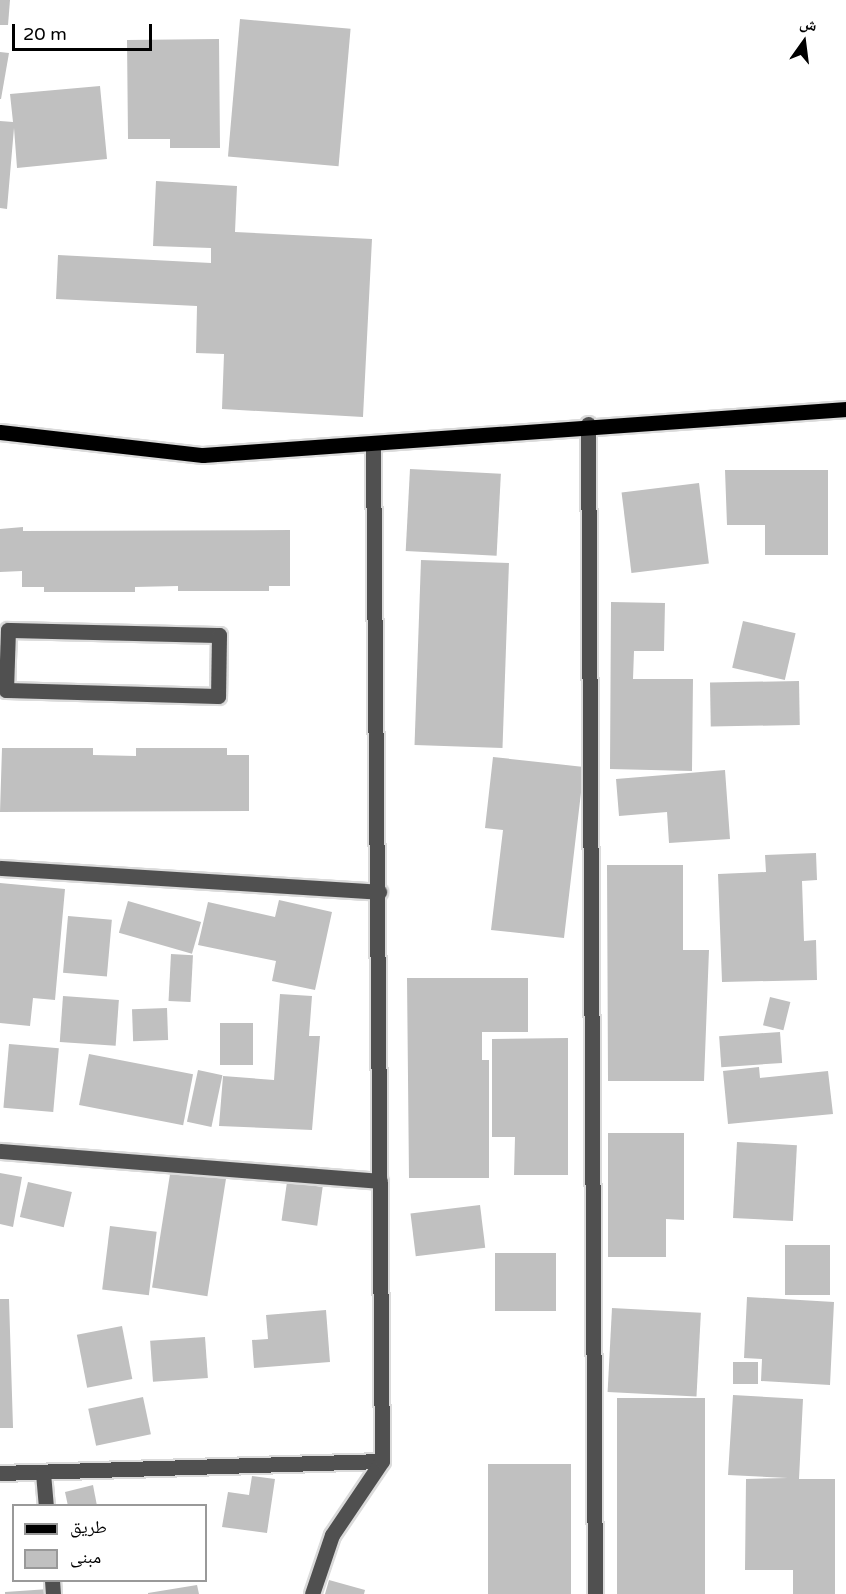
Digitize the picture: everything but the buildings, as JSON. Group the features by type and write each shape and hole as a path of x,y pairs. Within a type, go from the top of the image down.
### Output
{"main road":[{"path":"0,432 203,455 373,445 588,424 846,409"}],"street":[{"path":"588,424 595,1594"},
{"path":"312,1594 332,1535 382,1461 379,892 373,445"},
{"path":"8,630 219,635 218,696 6,690 4,661 8,630"},
{"path":"0,868 379,892"},
{"path":"0,1151 380,1181"},
{"path":"0,1473 382,1461"},
{"path":"43,1473 46,1504"}]}
